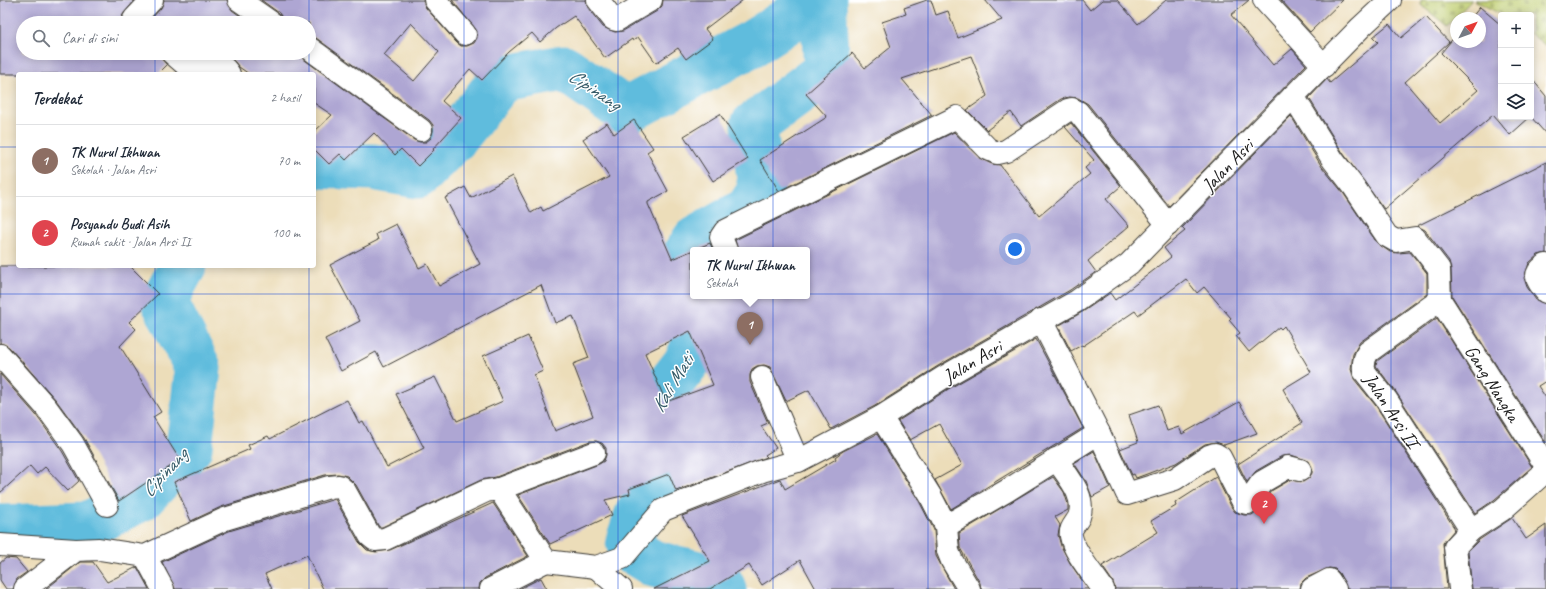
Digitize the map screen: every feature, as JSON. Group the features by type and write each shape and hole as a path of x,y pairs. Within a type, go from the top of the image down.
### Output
{"street":[{"path":"137,16 152,0"},
{"path":"239,0 262,16"},
{"path":"435,0 465,34"},
{"path":"598,0 613,19 616,20 651,0"},
{"path":"1264,0 1324,66"},
{"name":"Jalan Asri","path":"546,561 596,567 622,558 663,510 762,471 798,461 881,417 944,377 1041,320 1072,304 1129,264 1293,96 1390,0"},
{"path":"316,53 421,130"},
{"path":"180,60 187,66 211,62 227,72"},
{"path":"1293,96 1333,160 1354,187 1386,236 1396,241 1415,238 1437,266 1440,273 1440,300"},
{"path":"725,247 721,237 725,231 957,117 988,149 997,154 1006,151 1068,110 1072,109 1078,112 1168,225"},
{"path":"1546,265 1540,270 1537,276 1537,280 1546,292"},
{"name":"Gang Nangka","path":"1440,300 1546,466"},
{"name":"Jalan Arsi II","path":"1440,300 1368,352 1363,362 1363,366 1364,370 1386,399 1471,530"},
{"path":"1041,320 1099,433 1127,494 1175,479 1209,456 1215,454 1220,457 1243,502 1247,503 1262,482 1288,468 1300,470"},
{"path":"0,355 46,407 70,439 85,463 107,505"},
{"path":"762,377 798,461"},
{"path":"881,417 916,471 946,526 948,551 952,561 969,589"},
{"path":"946,526 1008,490 1099,433"},
{"path":"0,545 99,550 145,556 225,519 329,487 338,486 345,491 370,536 375,540 385,539 486,491 504,495 594,453"},
{"path":"1056,459 1082,502 1082,509 1070,531 1072,539 1079,553 1104,589"},
{"path":"1460,589 1455,547 1471,530 1502,510 1546,471"},
{"path":"491,589 546,561 504,495"},
{"path":"25,589 76,550"},
{"path":"145,556 163,589"},
{"path":"596,567 621,589"},
{"path":"1312,589 1329,580 1335,589"}],"green space":[{"path":"1421,0 1472,0 1460,12 1450,12 1450,23 1447,26 1421,5"},
{"path":"1474,0 1546,0 1546,46 1534,36 1534,12 1498,13"}],"building":[{"path":"0,0 135,0 122,16 16,16 16,60 163,60 167,65 160,72 16,72 16,74 0,74"},
{"path":"164,0 227,0 232,10 240,16 154,16 161,8"},
{"path":"261,0 423,0 426,8 456,42 461,46 467,46 474,43 477,38 477,31 452,0 586,0 588,8 603,27 615,32 623,31 657,11 662,6 663,0 743,0 705,29 713,39 686,59 678,48 656,63 638,37 633,41 632,39 605,58 574,16 556,28 540,42 532,33 509,52 482,80 470,69 442,101 461,118 433,149 434,150 418,166 401,149 395,155 374,133 346,160 340,154 329,164 316,151 316,130 332,115 316,104 316,72 246,72 239,67 233,60 305,60 414,140 426,142 431,138 433,125 429,120 316,38 316,16 280,16 279,13","holes":["411,23 439,52 414,81 384,55"]},
{"path":"931,0 936,15 948,11 958,38 1002,20 985,0 1082,0 1090,10 1102,0 1117,0 1138,24 1166,0 1249,0 1231,15 1273,65 1292,49 1306,65 1169,206 1088,104 1078,98 1069,97 1061,99 1021,126 1011,112 987,130 967,110 987,96 971,56 902,79 932,115 779,191 760,160 827,117 806,94 852,53 865,68 891,47 882,22 906,14 904,8"},
{"path":"1281,0 1343,0 1310,32"},
{"path":"1480,7 1486,12 1476,12"},
{"path":"1486,12 1498,22 1498,120 1527,120 1510,135 1493,115 1384,209 1343,153 1309,98 1327,79 1330,83 1378,42 1373,37 1389,24 1401,38 1426,17 1449,42 1405,82 1440,123 1478,90 1441,53 1450,42 1450,48 1486,48"},
{"path":"1534,81 1546,96 1546,134 1534,120"},
{"path":"720,114 748,159 713,181 684,136"},
{"path":"1291,116 1322,167 1344,194 1377,243 1390,252 1410,252 1427,273 1427,294 1360,342 1353,354 1351,369 1354,379 1376,406 1455,529 1443,543 1447,589 1347,589 1339,573 1335,569 1329,568 1306,578 1301,583 1300,589 1115,589 1113,582 1102,566 1158,532 1151,521 1176,506 1175,503 1216,477 1232,508 1235,512 1244,515 1252,515 1257,511 1271,491 1290,480 1303,482 1309,478 1312,473 1312,467 1309,461 1291,455 1282,456 1256,471 1247,482 1238,464 1302,423 1283,389 1311,372 1284,326 1281,329 1279,327 1249,352 1236,336 1240,333 1229,320 1231,318 1204,287 1197,293 1186,279 1138,315 1135,311 1083,346 1082,345 1071,351 1058,326 1084,311 1110,293 1115,300 1171,257 1164,248 1185,231 1182,228"},
{"path":"634,120 653,148 647,152 668,191 648,202 648,204 672,259 690,251 690,299 810,299 810,247 737,247 735,240 954,132 979,158 992,164 1000,165 1039,216 1090,174 1085,168 1094,160 1065,127 1071,123 1121,186 1106,199 1129,226 1088,261 1096,272 1070,290 938,366 875,406 831,429 809,390 786,401 770,367 764,365 757,366 752,369 750,382 768,423 761,426 776,448 765,455 767,457 676,491 669,474 629,489 630,494 605,500 612,515 550,544 518,495 604,461 606,448 602,443 590,441 496,477 481,480 382,527 379,527 356,485 347,476 338,474 325,475 221,507 191,521 174,482 250,449 248,445 268,436 270,439 347,400 359,423 363,421 387,467 424,448 396,394 435,377 457,421 503,401 483,356 528,336 543,371 534,375 555,431 593,416 573,364 589,358 573,316 555,323 541,285 384,367 376,352 341,371 325,339 360,321 330,265 378,240 376,234 396,224 419,268 427,264 439,286 480,264 445,198 465,187 471,198 512,176 531,213 541,207 543,211 609,177 583,139 607,123 614,134","holes":["690,331 713,385 666,402 645,353"]},
{"path":"1546,162 1546,253 1538,255 1529,263 1524,278 1527,287 1536,300 1546,304 1546,381 1538,386 1546,398 1546,443 1452,296 1451,269 1449,261 1425,230 1417,226"},
{"path":"710,243 712,247 700,247"},
{"path":"0,266 16,266 16,268 132,268 158,294 129,322 136,329 120,346 161,412 153,417 180,460 119,501 84,438 56,400 9,347 0,343"},
{"path":"1437,318 1532,467 1494,500 1475,513 1396,392 1376,366 1377,361"},
{"path":"1036,339 1083,428 951,509 935,480 962,465 939,424 910,440 898,421 950,388"},
{"path":"0,374 36,415 62,451 79,481 68,491 45,467 37,474 30,466 0,493"},
{"path":"1239,402 1257,433 1224,445 1216,442 1205,444 1176,463 1136,478 1134,474 1132,475 1120,449 1138,442 1129,415 1158,405 1167,431 1179,427 1182,434"},
{"path":"877,434 919,501 934,530 936,556 954,589 816,589 800,560 762,585 749,565 710,589 654,589 710,561 682,516 780,479 785,489 836,459 835,457 843,451"},
{"path":"1094,451 1110,487 1092,497 1086,481 1074,463"},
{"path":"1053,477 1064,492 1068,504 1068,510 1055,517 1060,525 1058,535 1061,546 1070,563 1088,589 981,589 980,583 960,548 959,533"},
{"path":"335,499 359,542 367,550 376,552 390,550 493,503 528,556 485,578 480,583 479,589 323,589 307,555 265,574 272,589 175,589 162,562 229,531"},
{"path":"1512,518 1526,539 1546,525 1546,589 1472,589 1468,551 1479,540"},
{"path":"6,558 16,559 27,572 17,579 13,589 6,589 0,580 0,563"},
{"path":"80,562 93,562 107,582 137,567 149,589 46,589"},
{"path":"541,578 547,589 519,589"}],"waterway":[{"name":"Cipinang","path":"316,165 373,167 418,175 456,137 502,79 564,68 626,111 753,43 820,0"},
{"name":"Kali Mati","path":"691,247 695,240 748,210 761,190 754,125 827,71 823,0"},
{"name":"Kali Mati","path":"690,248 682,261 690,281"},
{"name":"Cipinang","path":"0,528 87,525 141,498 189,448 198,368 164,301 182,268"},
{"name":"Kali Mati","path":"697,299 700,306 700,333 687,362 660,397 651,414 654,445 662,470 658,489 638,514 629,541 631,550 654,564 694,573 720,583 723,589"}],"place":[{"name":"TK Nurul Ikhwan","path":"750,345"},
{"name":"Posyandu Budi Asih","path":"1264,524"}]}
